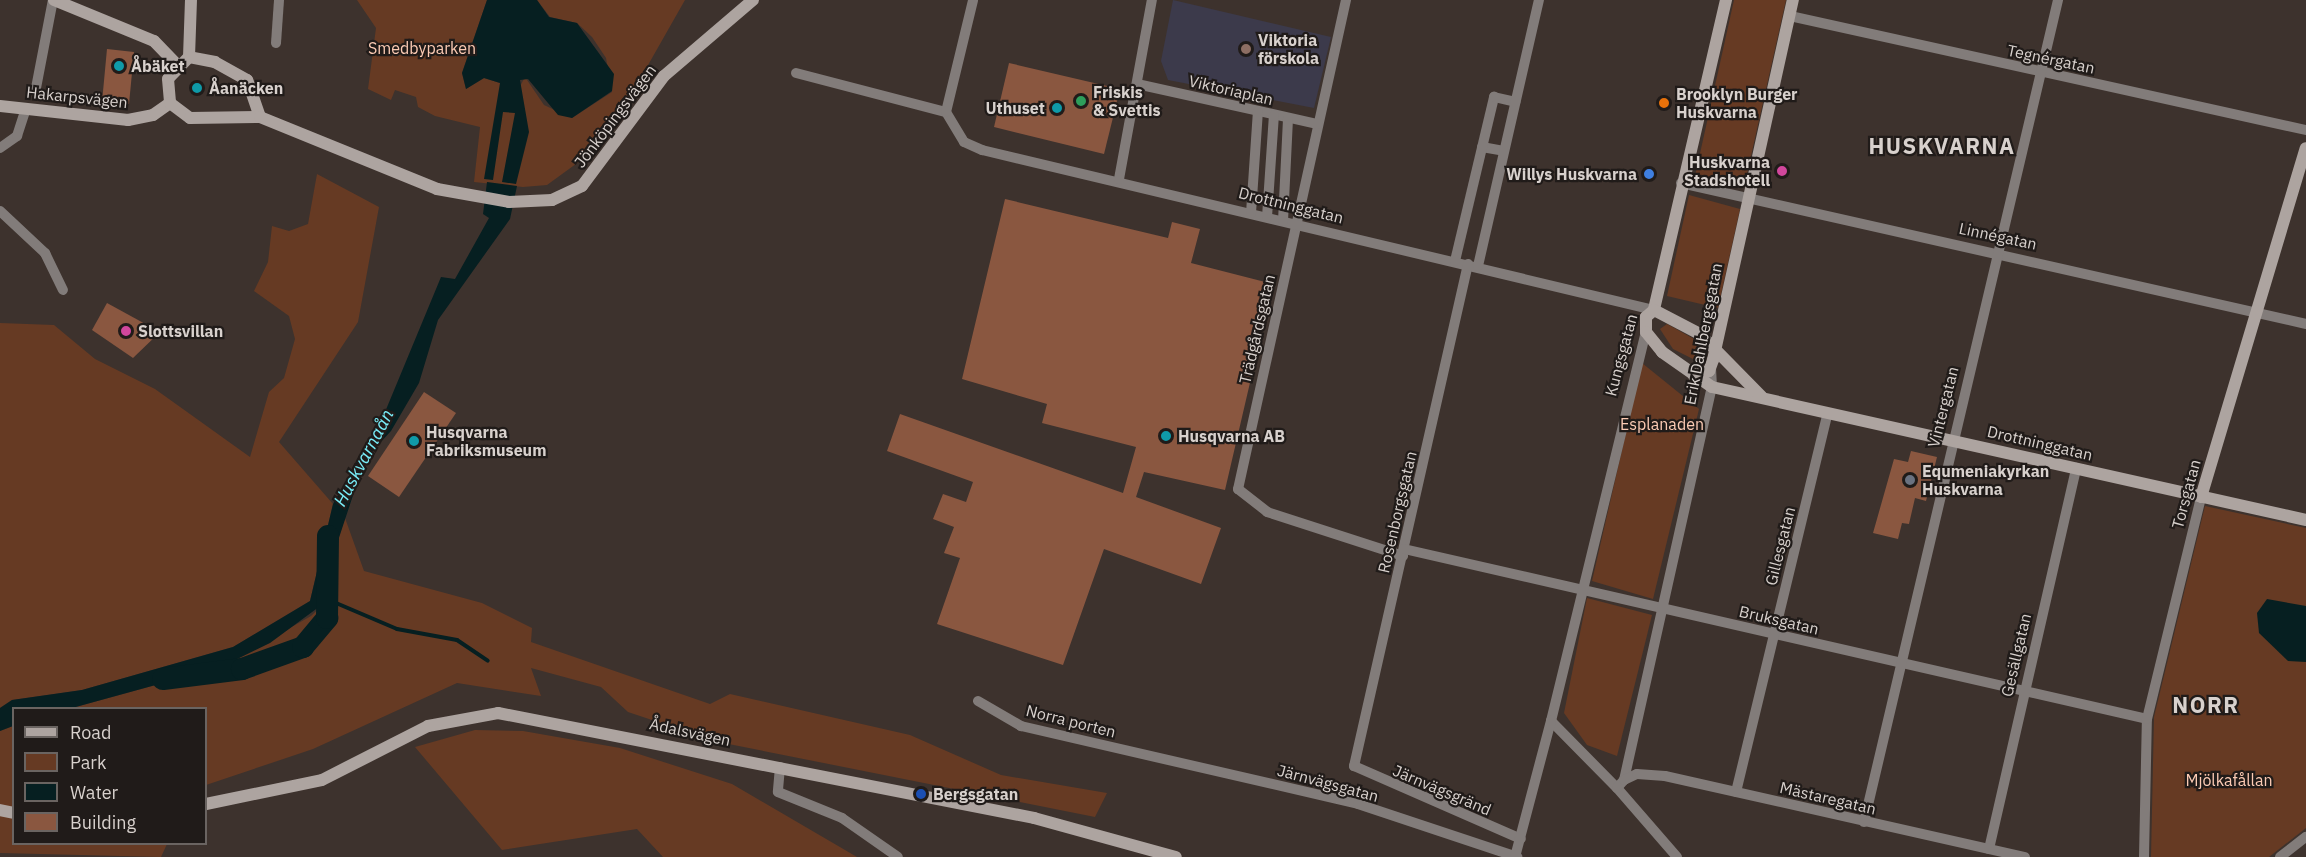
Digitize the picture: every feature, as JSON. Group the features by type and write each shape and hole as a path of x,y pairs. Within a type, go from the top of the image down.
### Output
{"street":[{"path":"36,88 53,0 154,41 177,65"},
{"path":"189,57 192,0"},
{"path":"276,43 279,0"},
{"path":"796,73 946,112 973,0"},
{"path":"1119,179 1152,0"},
{"name":"Trädgårdsgatan","path":"1346,0 1238,489 1267,512 1403,552"},
{"name":"Rosenborgsgatan","path":"1354,766 1403,552 1473,265 1504,152 1539,0"},
{"name":"Kungsgatan","path":"1516,857 1646,328 1654,310 1726,0"},
{"name":"Erik Dahlbergsgatan","path":"1620,784 1712,387 1711,369 1714,352 1793,0"},
{"name":"Vintergatan","path":"1864,822 1951,439 2058,0"},
{"name":"Jönköpingsvägen","path":"260,117 284,130 415,183 467,196 518,202 552,200 582,186 664,76 747,2"},
{"name":"Tegnérgatan","path":"1790,16 2306,130"},
{"path":"189,57 204,57 247,80 260,117 190,118 170,103 165,86 177,65 189,57"},
{"name":"Viktoriaplan","path":"1137,84 1318,124"},
{"path":"1455,261 1494,97 1515,102"},
{"name":"Hakarpsvägen","path":"0,106 139,119 170,103"},
{"path":"0,148 17,136 26,108"},
{"path":"1251,213 1258,111"},
{"name":"Drottninggatan","path":"946,112 972,147 1119,179 1654,310 1692,328 1714,352 1765,399"},
{"path":"1268,217 1274,115"},
{"path":"1283,220 1288,118"},
{"path":"1482,147 1504,152"},
{"name":"Torsgatan","path":"2144,857 2147,719 2201,497 2254,309 2306,148"},
{"name":"Linnégatan","path":"1682,183 1997,250 2254,309 2306,324"},
{"path":"0,211 45,253 63,290"},
{"path":"1634,304 1646,328"},
{"name":"Drottninggatan","path":"1646,328 1694,376 1712,387 2306,520"},
{"path":"1694,376 1711,369"},
{"name":"Gillesgatan","path":"1736,792 1828,413"},
{"name":"Gesällgatan","path":"1989,849 2022,692 2076,468"},
{"name":"Bruksgatan","path":"1403,552 1582,590 2147,719"},
{"name":"Norra porten","path":"978,701 1021,726 1128,750"},
{"name":"Ådalsvägen","path":"207,804 322,780 428,726 498,713 1034,818 1176,857"},
{"path":"1551,721 1620,784 1677,857"},
{"name":"Järnvägsgatan","path":"1128,750 1358,804 1516,857"},
{"name":"Järnvägsgränd","path":"1354,766 1521,839"},
{"path":"780,767 778,792 851,823 898,857"},
{"name":"Mästaregatan","path":"1620,784 1637,774 1665,776 2025,857"},
{"path":"2280,857 2306,837"}],"shaded area":[{"name":"Viktoria förskola","path":"1173,0 1331,37 1314,108 1168,80 1161,61"}],"green space":[{"name":"Smedbyparken","path":"357,0 487,0 462,73 466,89 484,78 500,83 526,118 518,90 525,77 544,105 572,118 612,92 606,58 592,37 577,23 550,17 537,0 685,0 635,88 580,161 547,185 523,187 474,182 480,127 435,116 418,107 416,97 395,90 391,100 368,89 376,28"},
{"path":"1734,0 1786,0 1744,187 1695,176"},
{"path":"317,174 379,207 358,322 279,442 333,504 310,601 233,647 82,690 12,700 0,708 0,323 54,325 95,359 155,389 250,457 269,392 284,378 295,339 289,316 254,291 268,262 272,226 289,231 308,224"},
{"path":"1689,195 1740,209 1718,308 1667,296"},
{"path":"1667,324 1694,339 1702,355 1693,359 1673,349 1660,329"},
{"name":"Esplanaden","path":"1642,363 1699,409 1653,599 1592,581"},
{"name":"Mjölkafållan","path":"2205,506 2306,528 2306,828 2269,857 2151,857 2154,717"},
{"path":"345,518 364,571 482,603 532,628 531,642 710,704 730,694 910,735 1001,775 1107,793 1095,817 683,735 682,730 628,712 601,687 531,668 541,696 457,683 313,749 207,785 207,707 76,707 221,667 311,616 327,601 329,568"},
{"path":"1587,598 1652,615 1617,756 1587,745 1564,713"},
{"path":"12,726 12,845 167,845 161,857 0,853 0,731"},
{"path":"475,730 523,731 620,748 732,784 857,857 663,857 637,829 502,850 415,747"}],"water":[{"path":"487,0 537,0 549,17 577,23 614,74 612,91 572,118 558,115 528,79 520,80 529,132 516,184 502,182 515,113 503,112 493,180 484,179 500,83 484,78 466,89 462,73"},
{"name":"Huskvarnaån","path":"487,182 517,186 510,219 438,320 419,383 391,431 365,459 329,568 327,601 270,643 221,667 76,707 12,707 12,726 0,731 0,708 12,700 82,690 233,647 310,601 333,504 385,412 441,277 455,279 489,218 483,214"},
{"path":"2267,599 2306,606 2306,662 2288,661 2259,633 2257,613"}],"building":[{"name":"Åbäket","path":"107,49 134,52 129,104 102,102"},
{"name":"Uthuset","path":"1009,63 1120,89 1104,154 994,127"},
{"name":"Husqvarna AB","path":"1005,199 1168,238 1172,222 1200,229 1191,263 1273,284 1225,490 1144,472 1136,497 1221,528 1201,584 1104,549 1063,665 937,624 960,558 944,553 954,527 933,519 943,494 966,502 973,482 887,451 900,414 1123,493 1136,447 1042,423 1047,404 962,379"},
{"name":"Slottsvillan","path":"107,303 160,332 133,358 92,330"},
{"name":"Husqvarna Fabriksmuseum","path":"424,392 456,413 399,497 368,476"},
{"name":"Equmeniakyrkan Huskvarna","path":"1911,451 1937,457 1926,501 1915,498 1909,524 1902,523 1898,539 1873,533 1894,459 1908,462"}],"waterway":[{"name":"Huskvarnaån","path":"163,679 242,669 303,647 327,618 328,536"},
{"path":"329,600 397,629 457,640 488,661"}],"place":[{"name":"Viktoria förskola","path":"1246,49"},
{"name":"Åbäket","path":"119,66"},
{"name":"Åanäcken","path":"197,88"},
{"name":"Friskis & Svettis","path":"1081,101"},
{"name":"Brooklyn Burger Huskvarna","path":"1664,103"},
{"name":"Uthuset","path":"1057,108"},
{"name":"Huskvarna Stadshotell","path":"1782,171"},
{"name":"Willys Huskvarna","path":"1649,174"},
{"name":"Slottsvillan","path":"126,331"},
{"name":"Husqvarna AB","path":"1166,436"},
{"name":"Husqvarna Fabriksmuseum","path":"414,441"},
{"name":"Equmeniakyrkan Huskvarna","path":"1910,480"},
{"name":"Bergsgatan","path":"921,794"}],"district":[{"name":"HUSKVARNA","path":"1942,146"},
{"name":"NORR","path":"2206,705"}]}
